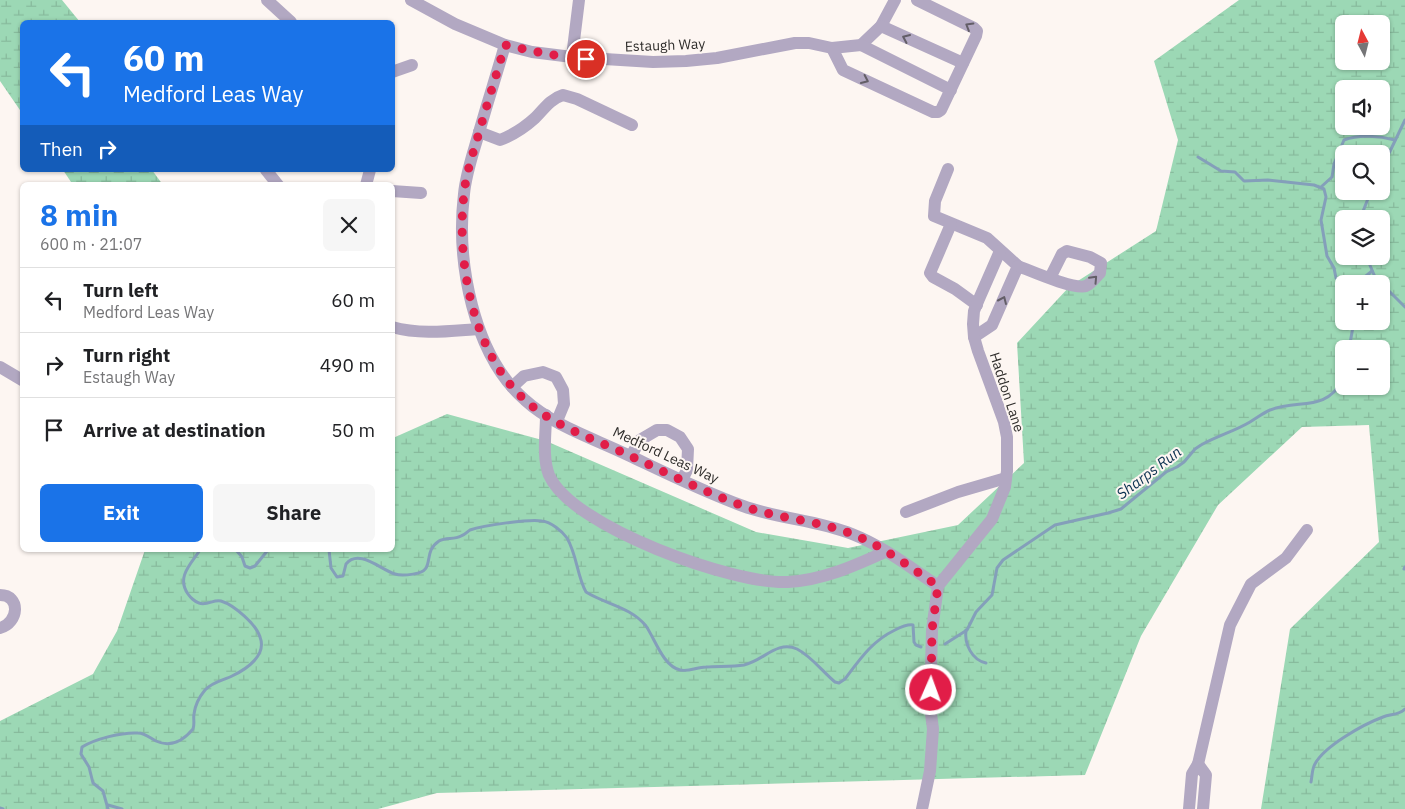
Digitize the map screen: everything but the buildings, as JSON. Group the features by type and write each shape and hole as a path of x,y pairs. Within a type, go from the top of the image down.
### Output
{"street":[{"path":"266,0 289,20"},
{"name":"Estaugh Way","path":"411,0 455,24 505,45 540,53 572,57 626,62 686,61 717,58 778,45 810,43 832,48 861,45"},
{"path":"572,57 579,0"},
{"path":"895,0 881,26 861,45 951,90"},
{"path":"832,48 843,70 933,112 938,112 941,110 964,63 976,36 976,31 974,28 917,0"},
{"path":"881,26 964,63"},
{"name":"Medford Leas Way","path":"505,45 479,132 464,195 463,226 468,291 478,329 489,354 512,387 525,401 552,418 682,480 743,506 824,525 854,535 885,552 938,586"},
{"path":"395,71 412,65"},
{"path":"479,132 500,140 514,134 534,118 549,102 562,95 632,125"},
{"path":"948,169 934,201 934,216 987,238 1018,266 1050,278"},
{"path":"268,172 276,182"},
{"path":"395,191 421,192"},
{"path":"951,224 930,273 933,277 955,289 976,305"},
{"name":"Haddon Lane","path":"938,586 992,519 1000,502 1006,478 1008,454 1006,429 974,336 974,311 1000,251"},
{"path":"974,336 992,325 1018,266"},
{"path":"395,328 438,333 478,329"},
{"path":"0,367 20,379"},
{"path":"512,387 524,376 544,372 556,377 563,390 564,404 552,418 545,459 550,476 562,492 587,513 616,530 661,551 709,569 755,579 787,582 816,579 856,566 885,552"},
{"path":"631,456 640,440 657,430 667,430 680,437 688,449 687,470 682,480"},
{"path":"906,512 958,492 1006,478"},
{"path":"1189,809 1192,774 1198,764 1230,625 1252,584 1286,558 1307,530"},
{"path":"922,809 930,771 933,729 930,706 932,630 938,586"},
{"path":"0,595 8,596 12,601 15,606 15,615 12,622 6,627 0,628"},
{"path":"1198,764 1206,775 1203,809"}],"green space":[{"path":"0,0 62,0 78,20 20,20 20,110 0,81"},
{"path":"1239,0 1405,0 1405,809 1261,809 1290,629 1379,542 1369,425 1302,427 1218,505 1141,636 1085,775 437,793 378,809 0,809 0,721 93,674 117,631 144,552 395,552 395,437 447,414 546,441 756,532 848,548 958,525 1024,463 1017,343 1070,286 1156,231 1178,140 1154,61"},
{"path":"64,172 153,172 161,182 71,182"}],"waterway":[{"path":"1390,151 1405,120"},
{"path":"1321,187 1332,177 1334,164 1344,140 1370,136 1395,140"},
{"path":"1198,157 1221,171 1235,172 1244,181 1268,180 1314,185 1324,189 1326,197 1321,220 1327,256 1334,268 1335,275"},
{"path":"1364,210 1367,200"},
{"path":"1370,265 1375,277 1405,307"},
{"name":"Sharps Run","path":"1367,275 1372,271"},
{"name":"Sharps Run","path":"1351,340 1352,330"},
{"name":"Sharps Run","path":"945,644 967,630 976,612 992,595 997,568 1003,560 1055,525 1121,509 1166,472 1184,462 1201,445 1244,425 1270,410 1319,401 1335,391"},
{"name":"Sharps Run","path":"329,552 331,568 337,577 343,576 346,564 357,558 370,561 395,574 411,574 425,569 431,551 439,541 458,537 470,530 485,526 542,521 556,527 567,538 586,592 633,614 646,626 664,658 680,670 744,665 776,649 790,647 802,652 835,682 839,683 845,679 873,645 887,634 906,625 913,625 914,642 921,647"},
{"name":"Sharps Run","path":"108,809 103,791 93,783 89,767 81,754 82,747 101,739 132,733 143,734 162,743 177,742 193,729 195,707 205,690 244,669 254,661 261,650 258,632 238,611 221,601 205,604 196,602 188,594 185,588 184,576 199,552"},
{"name":"Sharps Run","path":"238,552 245,566 250,568 255,566 266,552"},
{"path":"966,630 966,641 970,651 977,659 986,663"},
{"path":"1311,782 1312,772 1318,759 1334,744 1365,725 1405,709"},
{"path":"108,805 122,809"}],"route":[{"path":"586,59 532,52 505,45 474,148 464,195 463,242 468,291 478,329 489,354 506,380 525,401 559,423 743,506 824,525 854,535 869,542 938,586 932,630 931,690"}]}
